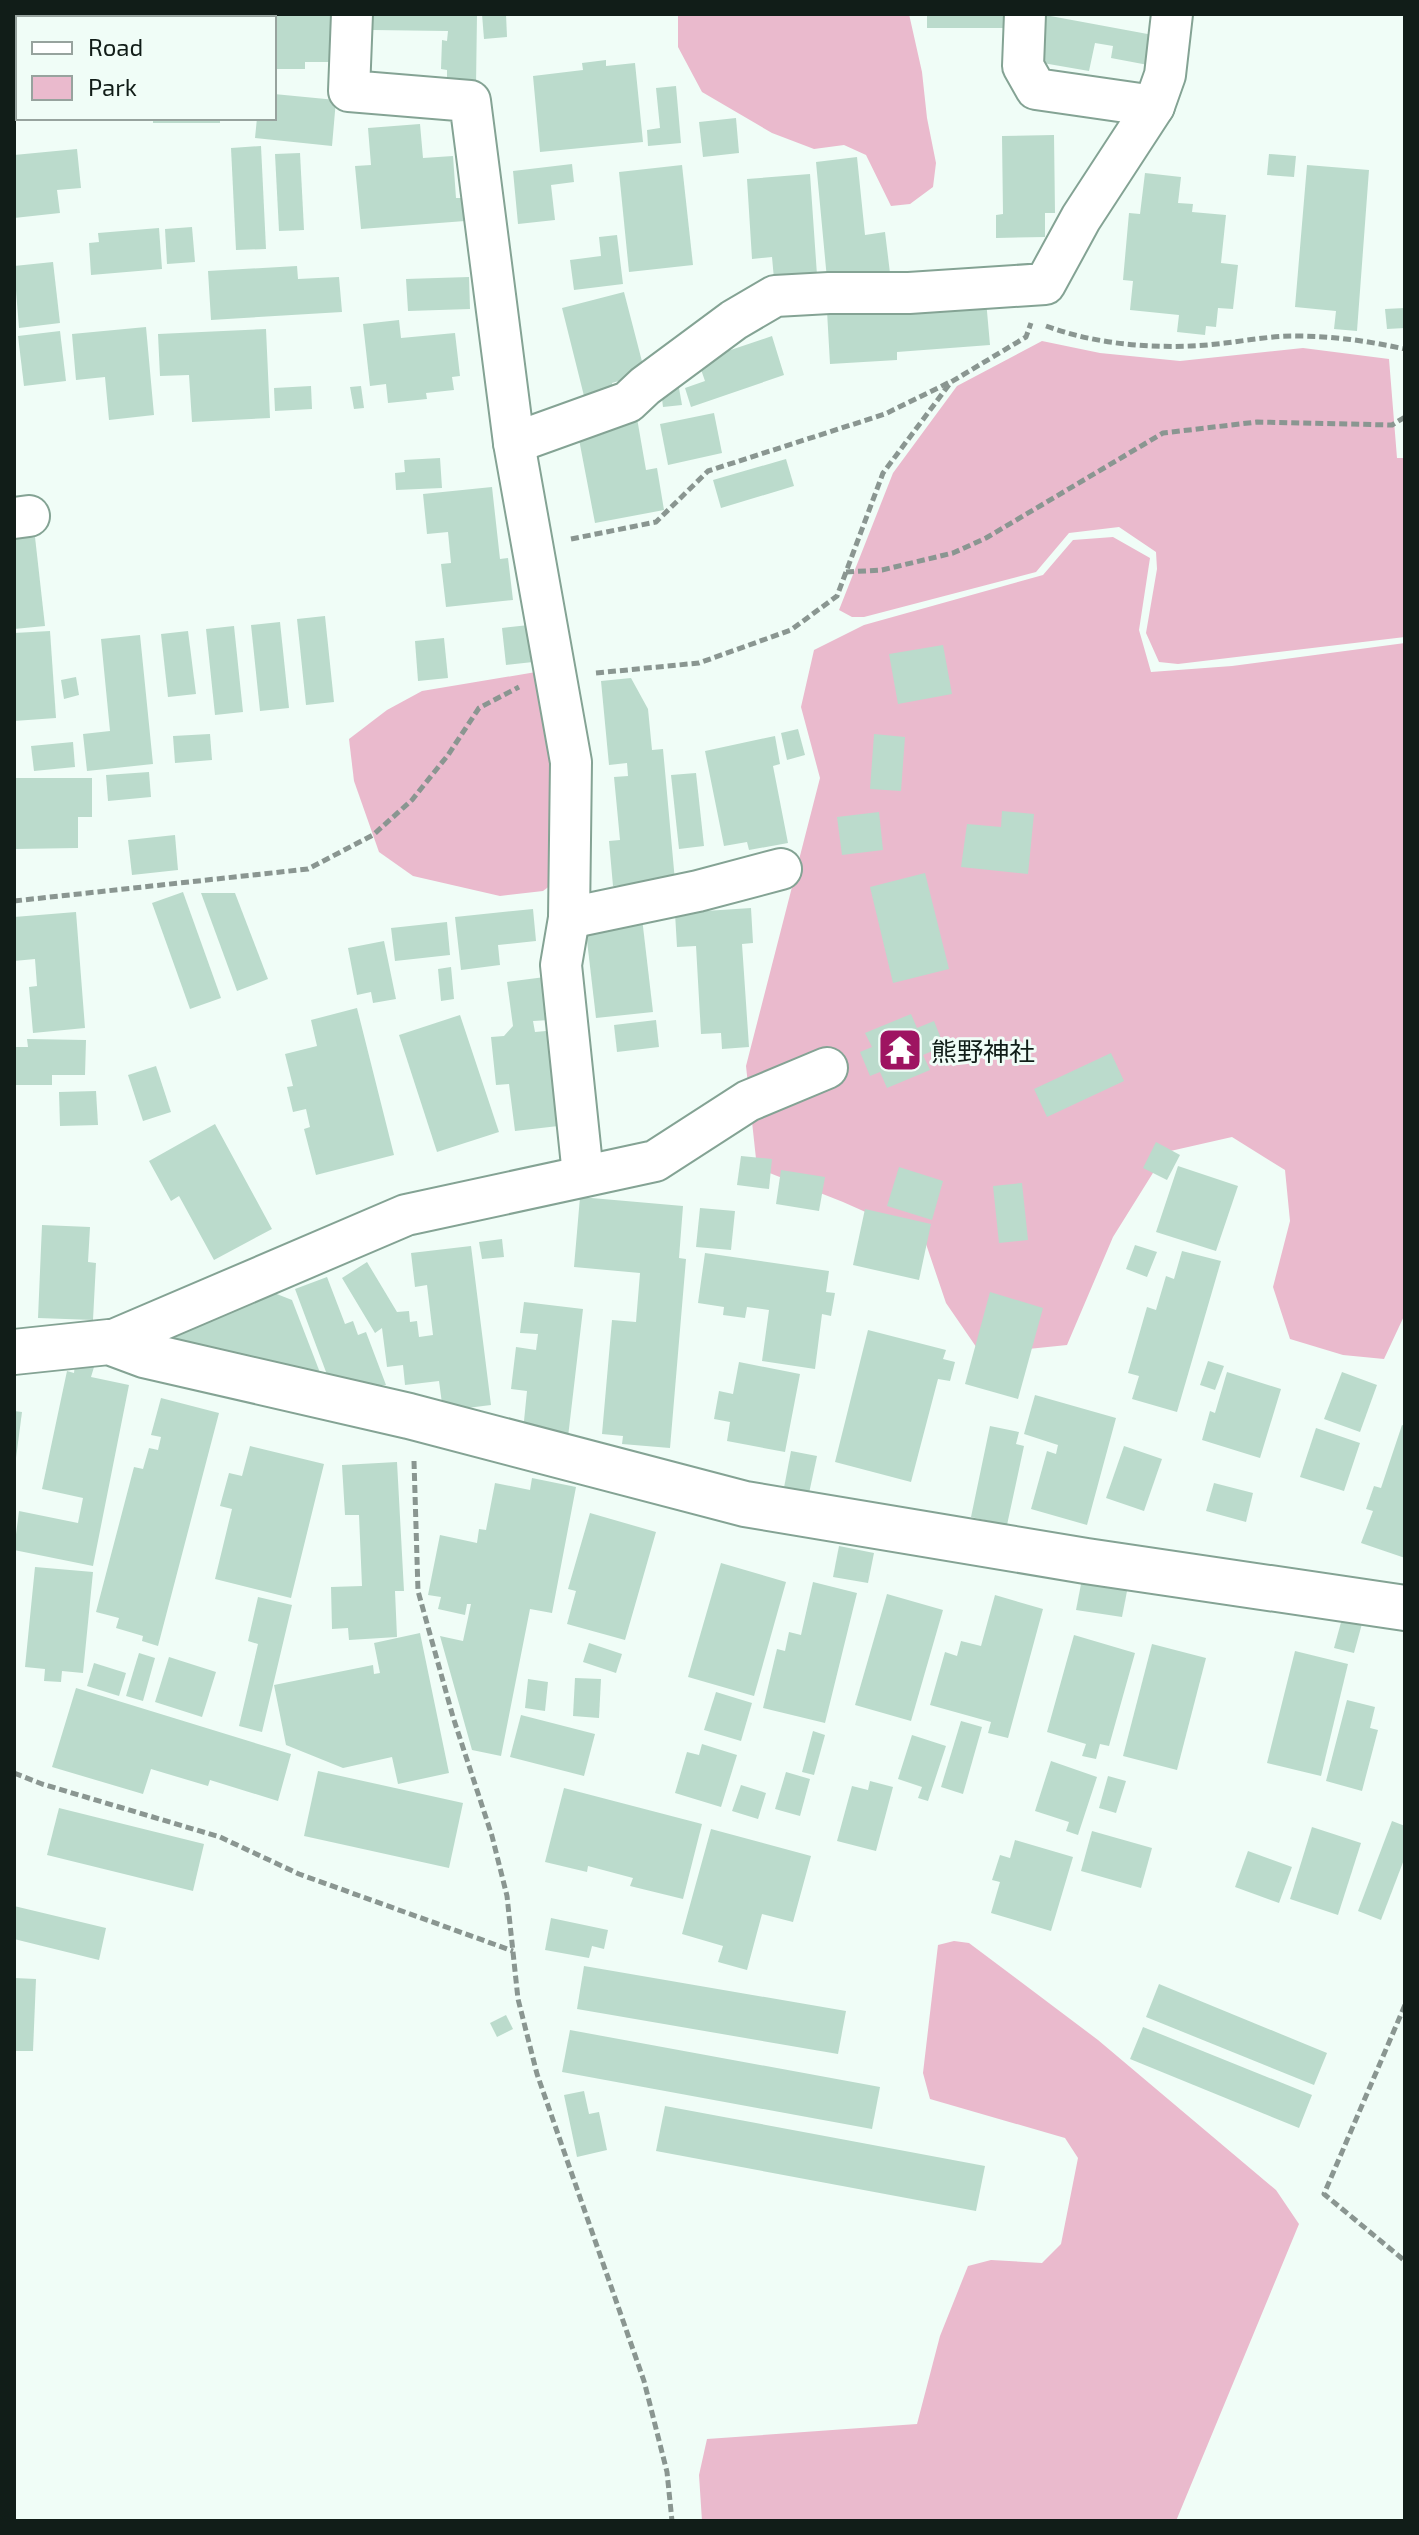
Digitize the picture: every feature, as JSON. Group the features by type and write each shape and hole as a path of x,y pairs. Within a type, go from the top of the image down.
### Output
{"street":[{"path":"352,14 349,91 470,101 514,443 571,762 569,918 561,965 583,1175"},
{"path":"1025,14 1023,66 1036,89 1154,106"},
{"path":"514,443 628,402 734,320 775,296 909,293 1045,284 1081,218 1154,106 1165,75 1172,14"},
{"path":"569,918 698,891 781,869"},
{"path":"14,1352 109,1342 406,1215 655,1161 748,1101 827,1068"},
{"path":"109,1342 144,1355 409,1416 745,1504 1086,1561 1405,1608"}],"path":[{"path":"566,540 656,522 708,471 885,414 951,382 1026,337 1032,321 1065,333 1124,345 1192,346 1293,336 1361,339 1405,349"},
{"path":"14,901 308,869 373,835 412,800 448,755 479,708 514,688 557,677 699,663 791,630 837,596 883,473 951,382"},
{"path":"846,572 882,570 953,553 986,538 1163,433 1257,422 1392,425 1405,417"},
{"path":"409,1416 414,1459 418,1591 453,1717 496,1851 507,1896 518,1999 537,2074 644,2381 667,2472 672,2521"},
{"path":"14,1773 220,1837 299,1874 513,1951"},
{"path":"1405,2005 1324,2194 1405,2261"}],"green space":[{"path":"678,14 909,14 922,72 936,163 933,187 910,204 891,206 866,155 844,145 814,149 772,133 702,92 678,47"},
{"path":"1042,341 1100,353 1180,361 1303,348 1389,359 1397,458 1405,458 1405,637 1178,664 1159,662 1146,633 1157,569 1156,552 1119,527 1069,533 1036,572 864,617 852,617 839,610 893,473 957,386"},
{"path":"1113,537 1150,558 1139,630 1151,672 1232,666 1405,643 1405,1314 1384,1359 1343,1355 1290,1339 1273,1287 1290,1221 1285,1170 1232,1137 1166,1152 1113,1237 1067,1345 981,1354 946,1303 924,1238 757,1168 746,1066 820,778 801,707 814,650 864,625 1043,575 1073,540"},
{"path":"542,671 551,703 559,879 543,891 500,896 413,876 379,852 354,781 349,739 387,710 422,691"},
{"path":"954,1941 969,1943 1098,2040 1276,2190 1299,2224 1176,2521 702,2521 699,2475 707,2439 917,2424 940,2336 968,2266 991,2260 1042,2263 1061,2244 1078,2158 1065,2138 930,2099 923,2073 938,1945"}],"building":[{"path":"330,14 330,62 305,62 305,69 276,69 276,16 233,16"},
{"path":"373,14 477,14 476,86 447,85 447,70 441,69 442,40 447,41 448,31 373,30"},
{"path":"482,14 506,14 507,37 484,39"},
{"path":"927,14 1011,14 1011,28 927,28"},
{"path":"142,15 220,15 220,16"},
{"path":"1045,15 1153,35 1148,65 1111,58 1113,46 1095,43 1089,71 1037,62"},
{"path":"606,60 606,66 635,63 643,142 540,152 533,76 583,70 582,63"},
{"path":"676,86 681,143 648,146 647,130 660,128 656,88"},
{"path":"276,94 336,100 332,146 255,138 257,120 276,120"},
{"path":"736,118 739,153 703,157 699,122"},
{"path":"153,120 220,120 220,123 153,123"},
{"path":"420,124 423,158 453,156 456,198 463,198 465,221 361,229 355,166 371,165 368,128"},
{"path":"1054,135 1055,213 1045,213 1045,237 996,238 996,215 1003,214 1002,136"},
{"path":"261,146 266,249 236,250 231,148"},
{"path":"77,149 81,188 57,190 60,213 14,218 14,155"},
{"path":"300,153 304,230 279,231 275,154"},
{"path":"1269,154 1296,156 1294,177 1267,175"},
{"path":"857,157 865,235 885,232 890,273 827,279 816,162"},
{"path":"572,164 574,182 551,185 555,220 518,224 513,171"},
{"path":"682,165 693,265 629,272 619,172"},
{"path":"1307,165 1369,170 1357,331 1334,329 1336,311 1295,307"},
{"path":"1145,173 1181,177 1178,203 1193,204 1192,212 1226,215 1221,263 1238,265 1233,309 1218,308 1216,327 1206,326 1205,335 1177,332 1179,315 1130,310 1133,281 1123,280 1129,213 1140,214"},
{"path":"810,174 817,275 774,279 772,257 752,259 747,179"},
{"path":"192,227 195,262 167,264 165,229"},
{"path":"159,228 162,269 91,275 89,243 99,242 98,233"},
{"path":"617,235 623,284 574,290 570,260 601,256 599,237"},
{"path":"53,262 60,323 19,328 14,266"},
{"path":"297,266 298,279 339,277 342,312 211,320 208,271"},
{"path":"469,277 470,309 408,311 406,279"},
{"path":"624,292 645,373 612,383 616,396 586,404 562,308"},
{"path":"986,300 990,345 897,352 897,360 830,364 827,311"},
{"path":"1405,308 1405,328 1387,329 1385,309"},
{"path":"399,320 401,338 455,333 460,376 452,377 454,390 426,393 427,399 388,403 386,384 370,386 363,324"},
{"path":"146,327 154,415 109,420 105,377 76,380 72,334"},
{"path":"266,329 270,418 192,422 189,375 160,376 158,334"},
{"path":"60,331 66,381 24,386 18,336"},
{"path":"772,336 784,375 691,407 685,388 705,381 698,361"},
{"path":"311,386 312,409 275,411 274,388"},
{"path":"361,386 364,408 354,409 350,387"},
{"path":"679,388 682,405 663,407 661,390"},
{"path":"714,413 722,453 668,465 660,424"},
{"path":"637,418 646,470 657,468 664,510 595,523 577,429"},
{"path":"440,458 442,488 396,490 395,473 405,472 404,460"},
{"path":"786,459 794,486 721,508 713,480"},
{"path":"492,487 500,559 508,558 513,600 446,607 441,564 451,563 448,532 427,534 423,494"},
{"path":"35,537 45,626 14,629 14,539"},
{"path":"325,616 334,702 306,705 297,619"},
{"path":"280,622 289,708 260,711 251,625"},
{"path":"529,625 533,662 506,665 502,628"},
{"path":"234,626 243,712 215,715 206,629"},
{"path":"50,631 56,718 14,721 14,633"},
{"path":"188,631 196,694 168,697 161,634"},
{"path":"140,635 153,764 87,771 83,734 110,731 101,639"},
{"path":"444,638 448,678 418,681 415,641"},
{"path":"943,645 952,694 898,704 889,654"},
{"path":"76,677 79,695 64,699 61,680"},
{"path":"631,678 648,709 652,750 663,749 675,881 613,886 609,841 620,840 614,777 628,776 627,763 609,765 601,681"},
{"path":"798,729 805,755 787,760 781,733"},
{"path":"210,734 212,760 175,763 173,736"},
{"path":"874,734 905,737 901,791 870,789"},
{"path":"775,736 780,764 773,766 788,843 749,850 747,842 724,846 705,751"},
{"path":"73,742 75,767 34,771 31,746"},
{"path":"149,772 151,797 108,801 106,775"},
{"path":"696,773 704,846 679,849 671,775"},
{"path":"14,778 92,778 92,817 78,817 78,848 14,849"},
{"path":"1002,811 1034,814 1028,874 961,867 967,824 1001,827"},
{"path":"879,812 883,850 842,855 837,817"},
{"path":"175,835 178,870 132,875 128,840"},
{"path":"925,873 949,969 893,983 870,887"},
{"path":"183,892 221,998 190,1009 152,903"},
{"path":"201,893 235,893 268,979 237,991"},
{"path":"751,908 753,943 742,944 749,1047 722,1049 721,1033 701,1034 696,946 677,947 675,913"},
{"path":"533,909 536,941 498,945 500,965 461,970 455,917"},
{"path":"76,912 85,1028 33,1033 29,987 37,986 35,959 14,961 14,917"},
{"path":"642,918 653,1012 596,1018 586,932"},
{"path":"447,922 450,955 395,961 391,928"},
{"path":"384,941 396,999 373,1003 371,992 357,995 348,948"},
{"path":"451,967 454,999 441,1001 438,969"},
{"path":"545,977 550,1020 533,1021 535,1032 557,1030 567,1125 515,1131 509,1084 496,1085 491,1037 504,1036 513,1026 507,982"},
{"path":"357,1008 394,1155 316,1175 304,1129 310,1127 306,1109 293,1112 287,1087 293,1086 285,1054 317,1046 311,1020"},
{"name":"熊野神社","path":"911,1014 917,1028 934,1021 944,1046 923,1055 930,1070 887,1088 880,1072 870,1076 860,1052 872,1047 865,1033"},
{"path":"460,1015 499,1132 437,1152 399,1035"},
{"path":"656,1020 659,1047 617,1052 614,1025"},
{"path":"27,1039 86,1040 85,1075 52,1075 52,1085 14,1085 14,1047 28,1047"},
{"path":"1111,1053 1124,1081 1047,1117 1034,1089"},
{"path":"156,1066 171,1112 143,1121 128,1075"},
{"path":"96,1091 98,1125 60,1126 59,1092"},
{"path":"215,1124 272,1229 214,1260 179,1196 171,1201 149,1161"},
{"path":"1156,1142 1180,1155 1167,1180 1143,1168"},
{"path":"741,1156 772,1159 769,1189 737,1185"},
{"path":"1178,1166 1238,1186 1216,1251 1156,1232"},
{"path":"899,1167 943,1181 932,1220 887,1206"},
{"path":"781,1170 825,1177 819,1211 776,1204"},
{"path":"1022,1183 1028,1240 999,1243 993,1186"},
{"path":"580,1197 683,1206 679,1258 686,1259 670,1448 622,1444 623,1436 602,1434 612,1320 636,1322 640,1273 574,1267"},
{"path":"700,1208 735,1211 731,1250 696,1247"},
{"path":"865,1209 931,1224 919,1280 853,1265"},
{"path":"42,1225 90,1227 88,1262 96,1263 93,1320 38,1318"},
{"path":"502,1239 504,1257 482,1259 479,1242"},
{"path":"1135,1245 1157,1252 1147,1277 1126,1269"},
{"path":"471,1246 491,1405 443,1411 439,1381 405,1385 403,1365 387,1367 382,1328 375,1333 342,1278 367,1262 397,1312 409,1311 410,1322 417,1321 419,1337 433,1335 427,1285 415,1287 411,1253"},
{"path":"1182,1251 1221,1261 1177,1412 1132,1399 1139,1376 1128,1373 1147,1307 1156,1310 1166,1276 1174,1279"},
{"path":"705,1253 829,1271 826,1292 835,1293 831,1316 822,1314 815,1369 762,1361 769,1310 747,1307 745,1318 723,1315 724,1307 698,1303"},
{"path":"327,1277 345,1324 353,1321 358,1335 366,1332 386,1385 332,1388 295,1289"},
{"path":"264,1289 292,1300 319,1370 315,1385 162,1343 157,1329"},
{"path":"990,1292 1043,1308 1018,1399 965,1384"},
{"path":"524,1302 583,1309 568,1437 523,1431 527,1391 511,1389 516,1347 536,1350 538,1334 520,1333"},
{"path":"868,1330 946,1350 943,1359 955,1362 950,1381 938,1379 911,1482 835,1462"},
{"path":"1208,1361 1224,1366 1215,1390 1200,1385"},
{"path":"739,1362 800,1374 785,1452 727,1441 730,1422 714,1419 719,1391 733,1394"},
{"path":"75,1364 94,1367 91,1377 129,1385 93,1566 14,1550 19,1511 78,1523 83,1498 42,1489 67,1371 74,1373"},
{"path":"1227,1372 1281,1389 1260,1458 1202,1440 1210,1411 1215,1413"},
{"path":"1342,1372 1377,1385 1360,1432 1324,1419"},
{"path":"1035,1395 1116,1418 1087,1525 1031,1509 1047,1451 1056,1454 1058,1445 1024,1434"},
{"path":"161,1398 219,1413 158,1646 142,1641 143,1636 116,1628 119,1618 96,1612 134,1467 143,1469 149,1448 158,1450 161,1437 151,1435"},
{"path":"14,1411 22,1412 16,1458 14,1458"},
{"path":"1402,1425 1405,1426 1405,1558 1361,1543 1373,1511 1366,1509 1374,1486 1381,1488"},
{"path":"990,1426 1019,1432 1016,1444 1024,1446 1007,1525 971,1517"},
{"path":"1316,1428 1360,1443 1344,1491 1300,1477"},
{"path":"250,1446 324,1464 291,1598 215,1579 232,1509 220,1506 229,1473 242,1476"},
{"path":"1124,1446 1162,1459 1144,1511 1106,1498"},
{"path":"791,1451 817,1456 808,1498 783,1493"},
{"path":"397,1462 404,1591 395,1591 397,1637 349,1640 348,1628 332,1629 331,1587 362,1586 359,1515 345,1515 342,1465"},
{"path":"532,1478 576,1487 552,1613 530,1609 501,1756 472,1750 440,1636 463,1641 471,1604 467,1604 465,1615 438,1609 441,1597 428,1595 440,1535 477,1543 479,1529 486,1530 495,1483 530,1490"},
{"path":"1214,1483 1253,1493 1246,1522 1206,1511"},
{"path":"590,1513 656,1532 625,1640 567,1624 576,1591 568,1589"},
{"path":"839,1546 874,1553 868,1583 833,1577"},
{"path":"721,1563 786,1582 754,1696 688,1677"},
{"path":"35,1567 93,1572 83,1673 62,1671 61,1682 44,1681 45,1669 25,1667"},
{"path":"1082,1579 1128,1586 1122,1617 1076,1610"},
{"path":"813,1582 857,1593 825,1723 763,1708 777,1649 785,1651 789,1632 801,1635"},
{"path":"887,1594 943,1610 911,1721 855,1705"},
{"path":"995,1595 1043,1609 1008,1738 988,1733 991,1722 930,1705 945,1652 957,1656 961,1641 981,1646"},
{"path":"258,1597 292,1605 262,1732 239,1726 258,1644 248,1641"},
{"path":"1343,1615 1363,1620 1354,1653 1334,1648"},
{"path":"420,1633 449,1773 398,1784 392,1757 343,1768 286,1745 274,1685 373,1665 374,1674 380,1673 374,1643"},
{"path":"1074,1635 1135,1653 1109,1746 1100,1744 1096,1759 1082,1756 1086,1744 1047,1732"},
{"path":"589,1643 622,1654 616,1673 583,1662"},
{"path":"1152,1644 1206,1658 1177,1770 1123,1756"},
{"path":"1295,1651 1348,1664 1321,1776 1267,1763"},
{"path":"139,1653 155,1658 143,1701 126,1696"},
{"path":"169,1657 216,1672 202,1717 155,1702"},
{"path":"94,1663 126,1673 119,1696 87,1686"},
{"path":"575,1678 601,1679 599,1718 573,1716"},
{"path":"528,1679 548,1682 545,1711 525,1708"},
{"path":"76,1688 291,1754 278,1801 210,1780 208,1786 151,1769 143,1794 52,1767"},
{"path":"716,1692 752,1703 741,1741 704,1730"},
{"path":"1347,1700 1375,1707 1370,1728 1378,1730 1362,1791 1326,1781"},
{"path":"521,1715 595,1734 584,1776 510,1757"},
{"path":"961,1721 982,1727 963,1794 941,1787"},
{"path":"813,1731 825,1735 814,1775 802,1772"},
{"path":"912,1735 946,1746 928,1801 918,1798 922,1787 898,1779"},
{"path":"702,1744 737,1755 721,1807 675,1793 687,1752 699,1755"},
{"path":"1051,1761 1097,1777 1078,1835 1066,1831 1069,1822 1035,1811"},
{"path":"318,1771 463,1803 449,1868 304,1836"},
{"path":"786,1772 810,1779 800,1816 775,1809"},
{"path":"1108,1776 1126,1781 1116,1813 1099,1808"},
{"path":"870,1781 893,1787 876,1851 837,1841 852,1786 868,1790"},
{"path":"741,1785 766,1793 758,1819 732,1811"},
{"path":"564,1788 702,1824 683,1899 630,1886 633,1878 588,1866 587,1872 545,1862"},
{"path":"59,1808 204,1844 193,1891 47,1855"},
{"path":"1392,1821 1405,1826 1405,1857 1381,1920 1358,1911"},
{"path":"1312,1827 1361,1843 1338,1915 1290,1899"},
{"path":"711,1829 811,1856 793,1922 762,1914 747,1970 718,1962 723,1946 682,1934"},
{"path":"1092,1831 1152,1848 1141,1888 1081,1871"},
{"path":"1015,1840 1073,1857 1051,1931 991,1913 1000,1882 992,1880 1000,1855 1010,1858"},
{"path":"1248,1851 1292,1867 1279,1903 1235,1887"},
{"path":"14,1906 106,1928 99,1960 14,1939"},
{"path":"551,1918 608,1930 604,1949 592,1946 589,1958 545,1950"},
{"path":"584,1966 846,2011 838,2054 577,2009"},
{"path":"14,1978 36,1979 33,2051 14,2051"},
{"path":"1159,1984 1327,2053 1314,2085 1146,2017"},
{"path":"506,2015 513,2029 497,2037 490,2023"},
{"path":"1143,2027 1312,2095 1299,2128 1130,2059"},
{"path":"570,2030 880,2087 872,2129 562,2072"},
{"path":"584,2091 589,2114 599,2112 607,2150 577,2157 564,2095"},
{"path":"665,2106 985,2166 976,2211 656,2151"}],"place":[{"name":"熊野神社","path":"900,1050"}]}
